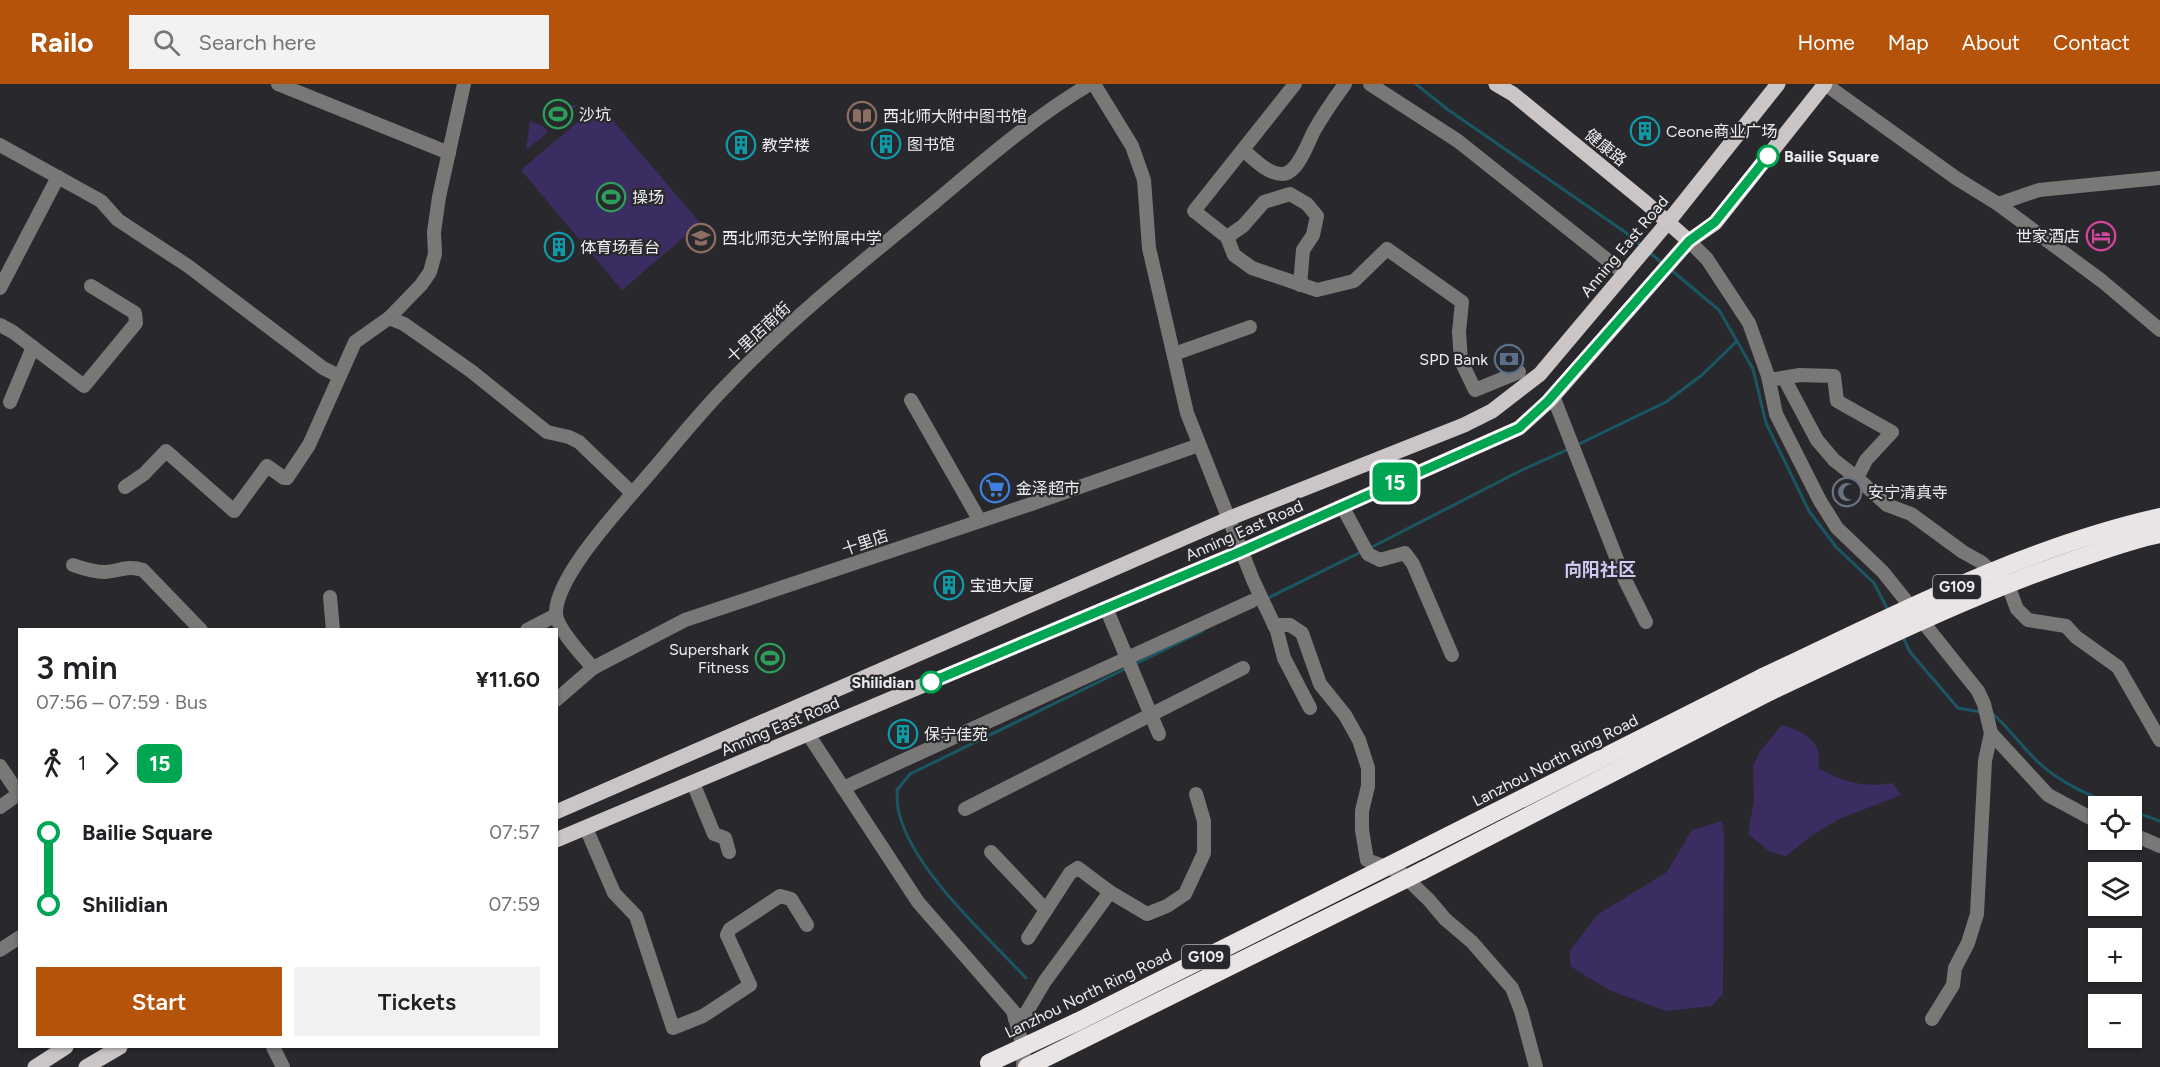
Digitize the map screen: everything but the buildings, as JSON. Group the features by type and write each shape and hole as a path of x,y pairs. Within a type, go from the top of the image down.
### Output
{"highway":[{"name":"Lanzhou North Ring Road","path":"1025,1067 1422,871 1767,684 1944,592 2028,558 2126,525 2160,517"},
{"name":"Lanzhou North Ring Road","path":"984,1065 1079,1021 1422,849 1767,684 2035,573 2136,539 2160,534"}],"main road":[{"name":"健康路","path":"1496,84 1513,94 1689,241"},
{"name":"Anning East Road","path":"558,811 1230,518 1464,425 1492,411 1540,375 1652,242 1778,84"},
{"name":"Anning East Road","path":"558,839 1242,551 1519,428 1553,396 1689,241 1715,222 1825,84"},
{"path":"35,1067 64,1048"},
{"path":"86,1067 118,1048"}],"street":[{"path":"278,84 449,153"},
{"path":"125,487 144,474 166,452 234,511 267,466 287,478 309,445 355,342 389,318 421,285 430,272 435,254 434,232 439,197 464,84"},
{"path":"1092,84 1132,146 1143,173 1147,193 1149,248 1187,412 1230,518 1258,601 1274,626 1284,658 1310,708"},
{"name":"十里店南街","path":"556,615 558,599 572,572 606,524 729,382 819,297 1016,135 1058,103 1092,84"},
{"path":"1295,84 1194,211 1227,237 1234,255 1251,268 1317,290 1353,281 1387,249 1462,302 1461,361 1475,390 1519,372"},
{"path":"1300,285 1303,250 1313,235 1317,216 1306,204 1290,194 1285,185 1288,172 1306,151 1312,132 1345,84"},
{"path":"1370,84 1458,141 1625,274"},
{"path":"1825,84 1956,178 1998,204 2102,280 2160,330"},
{"path":"0,146 101,201 118,220 188,266 323,368 339,376"},
{"path":"1243,150 1266,168 1281,174 1288,172"},
{"path":"0,288 58,177"},
{"path":"1998,204 2039,190 2160,178"},
{"path":"1227,237 1243,226 1264,202 1290,194"},
{"path":"1689,241 1707,259 1749,323 1769,380 1776,414 1820,501 1837,528 1883,572 1978,691 1984,704 1991,733 1985,761 1977,915 1968,943 1955,968 1953,985 1932,1019"},
{"path":"0,325 84,386 136,323 135,313 92,286"},
{"path":"389,318 404,324 471,371 546,432 569,437 579,442 632,493"},
{"path":"1174,354 1251,327"},
{"path":"10,402 33,347"},
{"path":"1769,380 1800,375 1834,376 1837,401 1892,432 1866,460 1857,478"},
{"path":"1784,378 1817,440 1834,460 1887,505 1911,514 1963,552 1981,562 2008,588 2017,609 2028,620 2066,626 2076,637 2118,667 2160,741"},
{"path":"1553,396 1625,580 1646,622"},
{"path":"911,400 980,521"},
{"name":"十里店","path":"558,698 593,668 685,620 1199,445"},
{"path":"1342,506 1365,549 1380,560 1405,553 1413,564 1452,655"},
{"path":"73,565 87,571 107,572 131,567 143,570 199,628"},
{"path":"330,597 333,628"},
{"path":"843,788 1130,664 1258,601"},
{"path":"1106,608 1159,734"},
{"path":"531,628 556,615 564,632 593,668"},
{"path":"1274,626 1290,625 1302,633 1320,684 1346,715 1359,740 1368,768 1368,786 1362,811 1362,830 1367,860 1400,872 1429,900 1445,920 1472,942 1512,988 1521,1011 1536,1067"},
{"path":"965,809 1243,668"},
{"path":"1991,733 2048,795 2088,817"},
{"path":"808,734 918,902 1013,1011 1024,1050 1025,1067"},
{"path":"0,766 18,793"},
{"path":"693,783 714,834 725,838 729,852"},
{"path":"1028,938 1070,873 1078,868 1110,892 1147,914 1167,906 1185,894 1204,853 1204,821 1196,794"},
{"path":"0,807 18,795"},
{"path":"586,828 614,893 636,916 673,1028 703,1016 750,985 727,935 730,929 780,896 790,899 807,925"},
{"path":"2142,838 2160,846"},
{"path":"991,852 1046,910"},
{"path":"1015,1019 1026,1013 1045,981 1110,892"},
{"path":"0,950 18,938"},
{"path":"274,1048 283,1067"}],"shaded area":[{"name":"操场","path":"599,104 700,223 622,290 521,170"},
{"name":"沙坑","path":"577,105 555,126 547,106"},
{"name":"沙坑","path":"530,121 543,126 548,132 526,150"},
{"path":"1782,725 1810,738 1819,754 1818,768 1854,783 1873,785 1893,783 1901,795 1839,819 1811,836 1786,856 1770,852 1748,834 1754,800 1753,766 1760,751"},
{"path":"1722,821 1724,833 1723,994 1712,1006 1666,1011 1609,990 1570,966 1570,951 1597,915 1667,872 1692,830"}],"waterway":[{"path":"1416,84 1447,109 1642,246"},
{"path":"1649,252 1662,263"},
{"path":"1670,269 1719,310 1753,369 1766,423 1809,511 1836,547 1874,583 1888,610"},
{"path":"1577,445 1666,402 1702,375 1737,341"},
{"path":"1370,548 1522,470 1571,448"},
{"path":"1268,598 1361,552"},
{"path":"1133,665 1203,631"},
{"path":"1903,637 1910,652 1958,708 1981,712"},
{"path":"1026,978 953,901 919,857 907,835 899,813 897,790 910,774 1127,668"},
{"path":"1990,713 2047,770 2092,796"},
{"path":"2142,815 2160,821"}],"bus line":[{"name":"15","path":"931,682 1242,551 1519,428 1548,401 1689,241 1715,222 1768,156"}],"place":[{"name":"沙坑","path":"558,114"},
{"name":"西北师大附中图书馆","path":"862,116"},
{"name":"Ceone商业广场","path":"1645,131"},
{"name":"图书馆","path":"886,144"},
{"name":"教学楼","path":"741,145"},
{"name":"Bailie Square","path":"1768,156"},
{"name":"操场","path":"611,197"},
{"name":"世家酒店","path":"2101,236"},
{"name":"西北师范大学附属中学","path":"701,238"},
{"name":"体育场看台","path":"559,247"},
{"name":"SPD Bank","path":"1509,359"},
{"name":"金泽超市","path":"995,488"},
{"name":"安宁清真寺","path":"1847,492"},
{"name":"宝迪大厦","path":"949,585"},
{"name":"Supershark Fitness","path":"770,658"},
{"name":"Shilidian","path":"931,682"},
{"name":"保宁佳苑","path":"903,734"}],"district":[{"name":"向阳社区","path":"1600,570"}]}
